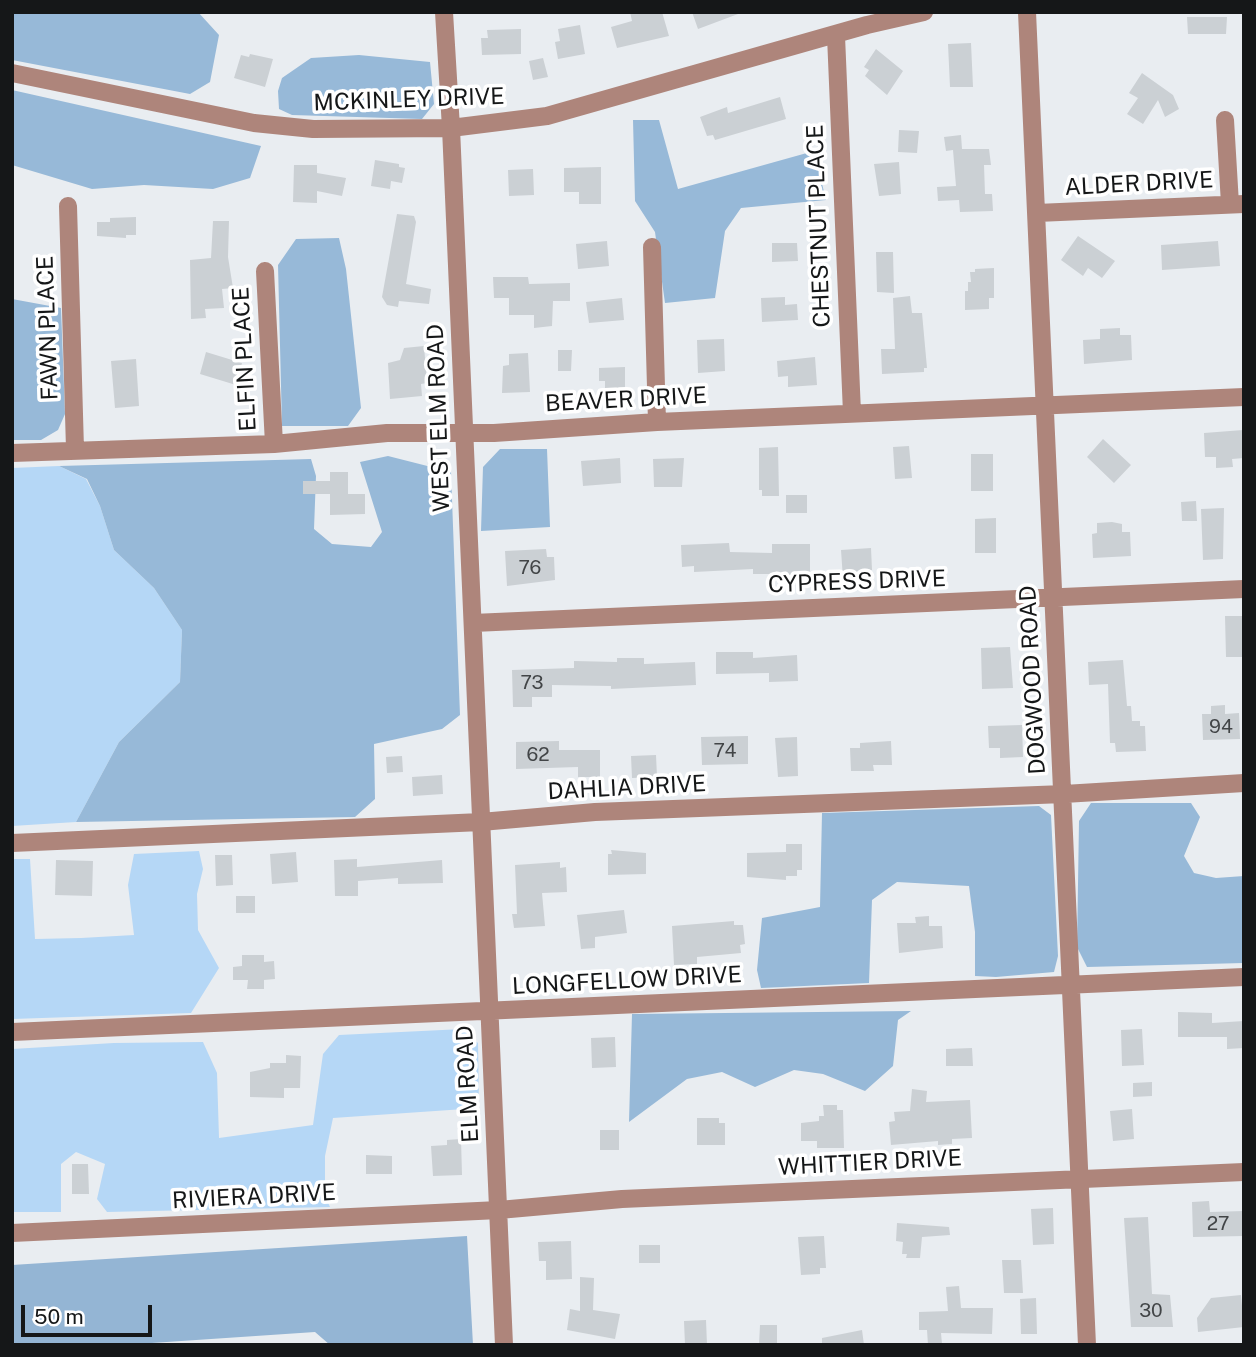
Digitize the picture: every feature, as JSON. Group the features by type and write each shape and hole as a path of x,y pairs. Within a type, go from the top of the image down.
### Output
{"street":[{"name":"WEST ELM ROAD","path":"444,12 452,128 481,822"},
{"name":"MCKINLEY DRIVE","path":"12,74 254,123 313,129 452,128 547,116 836,36 867,25 924,12"},
{"name":"DOGWOOD ROAD","path":"1027,12 1087,1345"},
{"name":"CHESTNUT PLACE","path":"836,36 852,413"},
{"path":"1225,120 1237,204"},
{"name":"ALDER DRIVE","path":"1037,213 1237,204"},
{"name":"FAWN PLACE","path":"68,206 75,449"},
{"path":"652,247 657,422"},
{"name":"ELFIN PLACE","path":"265,271 274,444"},
{"name":"BEAVER DRIVE","path":"12,453 274,444 387,433 494,433 657,422 1244,397"},
{"name":"CYPRESS DRIVE","path":"473,623 1244,589"},
{"name":"DAHLIA DRIVE","path":"12,843 481,822 595,812 1064,794 1244,783"},
{"name":"ELM ROAD","path":"481,822 504,1345"},
{"name":"LONGFELLOW DRIVE","path":"12,1032 1244,977"},
{"name":"WHITTIER DRIVE","path":"499,1210 622,1199 1244,1172"},
{"name":"RIVIERA DRIVE","path":"12,1233 499,1210"}],"shaded area":[{"path":"12,12 198,12 219,35 210,82 190,94 12,60"},
{"path":"359,55 430,62 434,104 422,119 292,115 279,109 278,91 282,78 311,58"},
{"path":"12,90 261,146 250,178 213,189 144,185 92,189 12,165"},
{"path":"633,120 659,120 678,189 814,151 826,200 741,208 725,231 715,298 665,303 655,232 635,201"},
{"path":"339,238 346,269 361,408 348,426 282,426 278,265 296,239"},
{"path":"12,299 61,308 65,414 58,430 41,440 12,440"},
{"path":"500,449 547,449 550,527 481,531 483,467"},
{"path":"388,456 451,472 460,715 442,729 374,744 375,799 355,817 76,822 119,742 180,682 182,630 154,588 114,550 100,506 87,479 59,466 311,459 316,476 314,529 332,544 371,547 382,532 360,462"},
{"path":"59,466 86,479 100,506 114,550 154,588 182,630 180,682 119,742 76,822 12,826 12,468"},
{"path":"1091,803 1191,803 1200,817 1184,856 1194,873 1216,878 1244,876 1244,963 1087,967 1077,947 1079,821"},
{"path":"1039,806 1051,815 1058,956 1054,972 975,976 975,932 969,886 897,882 872,900 869,983 761,988 757,970 762,918 820,907 822,813"},
{"path":"199,851 203,869 197,894 198,930 219,968 191,1013 12,1019 12,859 30,859 35,939 81,938 134,935 128,885 134,854"},
{"path":"911,1011 898,1020 893,1066 865,1091 823,1074 794,1070 755,1087 722,1072 687,1079 629,1122 632,1014"},
{"path":"463,1029 478,1043 479,1108 333,1118 325,1156 325,1196 330,1207 107,1212 97,1199 105,1164 76,1152 61,1164 61,1212 12,1212 12,1049 114,1043 203,1042 217,1073 219,1138 313,1125 323,1054 339,1035"},
{"path":"467,1236 473,1345 330,1345 315,1332 122,1345 12,1345 12,1265"}],"building":[{"path":"630,12 662,12 669,36 617,48 611,27 632,21"},
{"path":"692,12 738,12 738,14 698,29"},
{"path":"1187,17 1227,17 1226,34 1188,34"},
{"path":"580,25 585,54 558,59 555,42 560,41 558,29"},
{"path":"521,29 521,54 482,55 481,38 488,38 487,30"},
{"path":"971,43 973,87 950,87 948,44"},
{"path":"876,49 903,71 887,95 865,76 869,70 864,67"},
{"path":"250,54 273,59 265,87 234,78 241,55 249,57"},
{"path":"543,58 548,77 533,80 529,61"},
{"path":"1142,73 1173,95 1179,109 1165,117 1158,100 1143,124 1127,114 1138,98 1129,93"},
{"path":"780,97 786,119 715,140 713,135 707,136 700,117 727,107 728,113"},
{"path":"899,130 919,131 917,153 898,152"},
{"path":"961,135 962,149 989,149 991,165 984,165 985,194 992,194 993,211 960,212 959,200 938,201 937,187 956,186 953,150 946,151 944,137"},
{"path":"375,160 399,164 399,167 405,168 402,183 391,181 390,189 371,186"},
{"path":"899,162 901,194 879,196 874,164"},
{"path":"294,165 317,165 317,173 346,178 342,196 317,191 317,203 293,202"},
{"path":"601,167 601,204 579,204 579,192 564,192 564,168"},
{"path":"533,169 534,195 509,196 508,170"},
{"path":"397,214 414,216 416,222 406,284 431,289 429,304 399,301 398,307 387,305 382,297"},
{"path":"136,217 136,235 126,235 126,238 97,236 97,222 110,222 110,218"},
{"path":"213,221 229,221 228,257 233,288 222,289 224,308 205,309 206,318 191,319 190,260 211,258"},
{"path":"1078,236 1115,261 1102,278 1088,268 1083,276 1061,260"},
{"path":"607,241 609,266 578,269 576,244"},
{"path":"1218,241 1220,266 1162,270 1161,245"},
{"path":"772,243 797,243 798,261 772,262"},
{"path":"876,252 893,252 894,293 877,292"},
{"path":"994,268 994,298 989,298 989,309 965,310 965,291 968,291 968,282 971,282 970,272 975,272 975,269"},
{"path":"493,277 528,277 529,284 570,283 570,301 553,301 552,326 534,328 534,315 509,315 509,298 494,298"},
{"path":"910,296 912,313 922,313 927,368 924,368 924,372 882,374 881,349 895,349 893,298"},
{"path":"785,297 785,305 797,304 798,320 762,322 761,298"},
{"path":"622,298 624,320 589,323 586,302"},
{"path":"1120,328 1120,335 1131,335 1132,360 1084,364 1083,340 1100,339 1100,329"},
{"path":"724,339 725,371 698,373 697,340"},
{"path":"424,346 427,383 421,384 422,396 390,399 388,363 400,360 404,348"},
{"path":"558,350 572,350 571,371 558,371"},
{"path":"206,352 242,363 236,385 200,374"},
{"path":"528,353 530,392 502,393 503,366 509,365 509,354"},
{"path":"815,357 817,385 788,387 788,376 778,377 777,361"},
{"path":"136,359 139,406 115,408 111,361"},
{"path":"625,367 625,396 605,395 605,381 599,381 599,368"},
{"path":"1243,430 1244,458 1232,459 1233,467 1216,468 1216,457 1205,457 1204,433"},
{"path":"1103,439 1131,465 1114,483 1087,457"},
{"path":"909,446 912,478 895,479 893,447"},
{"path":"778,447 779,496 762,496 762,490 759,490 759,448"},
{"path":"971,454 993,454 993,491 971,491"},
{"path":"620,458 621,483 583,486 581,461"},
{"path":"684,458 682,487 654,487 653,459"},
{"path":"330,472 348,472 348,494 365,494 365,514 330,515 330,494 303,494 303,481 330,481"},
{"path":"786,495 807,495 807,513 786,513"},
{"path":"1196,501 1197,521 1182,521 1181,502"},
{"path":"1224,508 1223,559 1203,560 1201,509"},
{"path":"996,518 996,553 975,553 975,519"},
{"path":"1097,523 1122,524 1122,532 1130,532 1131,556 1093,558 1092,534 1097,533"},
{"path":"729,543 730,552 772,553 772,544 810,544 810,573 802,573 802,584 785,584 783,574 753,574 753,569 694,572 694,566 682,567 681,545"},
{"path":"871,548 872,570 860,571 860,578 843,579 841,550"},
{"path":"546,549 547,557 554,557 555,580 507,586 505,551"},
{"path":"1225,616 1242,616 1244,657 1226,657"},
{"path":"1010,647 1013,688 982,689 981,648"},
{"path":"716,652 753,652 753,658 797,655 798,681 769,682 769,673 716,674"},
{"path":"617,658 644,658 644,664 695,662 696,685 611,689 611,686 552,685 552,697 532,697 532,707 513,707 512,670 574,668 574,661 617,662"},
{"path":"1123,660 1127,706 1131,706 1132,721 1140,721 1140,726 1145,726 1146,751 1116,752 1115,743 1110,743 1108,684 1089,685 1088,662"},
{"path":"1225,705 1225,714 1239,713 1240,739 1203,740 1202,714 1211,714 1211,706"},
{"path":"1022,725 1023,757 1000,758 1000,748 989,748 988,726"},
{"path":"748,736 748,764 702,765 701,737"},
{"path":"797,737 798,776 778,777 775,738"},
{"path":"559,741 559,750 600,750 600,777 578,777 578,767 516,769 516,742"},
{"path":"891,741 892,765 873,765 874,771 851,771 850,748 860,748 860,743"},
{"path":"656,755 657,777 632,778 631,756"},
{"path":"402,756 403,772 387,773 386,757"},
{"path":"442,775 443,794 413,796 412,777"},
{"path":"786,844 802,844 802,870 797,870 797,876 786,876 786,880 747,877 747,853 786,852"},
{"path":"611,850 646,853 646,874 608,875 608,854 612,854"},
{"path":"296,852 298,882 272,884 270,854"},
{"path":"215,855 232,855 233,885 216,886"},
{"path":"357,859 357,867 442,860 443,883 398,884 398,878 358,881 358,896 335,896 334,860"},
{"path":"56,860 93,861 92,896 55,895"},
{"path":"560,862 560,868 566,867 567,892 542,893 545,926 514,928 512,914 517,914 515,865"},
{"path":"236,896 255,896 255,913 236,913"},
{"path":"624,910 627,933 595,937 595,948 581,949 577,915"},
{"path":"929,916 929,926 942,926 943,948 899,953 897,923 916,923 915,917"},
{"path":"734,921 734,925 743,925 745,944 740,945 741,953 697,957 697,964 674,965 672,926"},
{"path":"242,955 264,955 264,962 274,961 275,979 264,980 264,989 247,989 248,980 233,980 233,967 242,966"},
{"path":"1178,1012 1212,1013 1212,1023 1244,1021 1244,1048 1227,1049 1227,1037 1178,1037"},
{"path":"1142,1029 1144,1065 1122,1066 1121,1030"},
{"path":"615,1037 616,1067 592,1068 591,1038"},
{"path":"972,1048 973,1066 946,1066 946,1049"},
{"path":"286,1055 301,1056 300,1088 284,1088 284,1098 250,1097 250,1072 270,1068 270,1063 286,1063"},
{"path":"1152,1082 1152,1096 1133,1097 1133,1083"},
{"path":"912,1089 927,1091 926,1102 970,1100 972,1138 952,1139 952,1144 938,1145 938,1141 891,1145 889,1122 895,1121 894,1112 910,1111"},
{"path":"823,1105 837,1105 837,1110 843,1110 844,1148 817,1148 817,1141 801,1141 801,1123 819,1121 819,1116 824,1116"},
{"path":"1132,1109 1134,1139 1113,1141 1110,1111"},
{"path":"697,1118 719,1118 719,1123 725,1123 725,1145 697,1145"},
{"path":"600,1130 619,1130 619,1150 600,1150"},
{"path":"461,1139 462,1175 433,1176 431,1146 447,1145 447,1140"},
{"path":"366,1155 392,1156 392,1174 366,1174"},
{"path":"72,1164 88,1164 89,1194 72,1194"},
{"path":"1209,1201 1210,1212 1244,1211 1244,1236 1193,1237 1192,1202"},
{"path":"1053,1208 1054,1244 1033,1245 1031,1209"},
{"path":"1148,1217 1152,1294 1170,1295 1173,1327 1131,1327 1124,1218"},
{"path":"897,1223 949,1227 950,1235 922,1237 920,1258 906,1258 907,1254 902,1254 903,1242 896,1241"},
{"path":"824,1236 826,1268 820,1268 820,1274 801,1275 798,1237"},
{"path":"571,1241 572,1279 546,1280 546,1261 539,1261 538,1242"},
{"path":"639,1245 660,1245 660,1263 639,1263"},
{"path":"1002,1260 1021,1260 1023,1293 1004,1293"},
{"path":"580,1277 594,1278 593,1310 620,1314 615,1339 567,1330 570,1309 580,1311"},
{"path":"959,1286 961,1308 993,1308 992,1334 941,1333 942,1344 928,1345 927,1330 919,1330 919,1312 948,1311 946,1287"},
{"path":"1241,1295 1244,1327 1198,1332 1197,1318 1211,1298"},
{"path":"1036,1298 1037,1334 1021,1334 1020,1299"},
{"path":"706,1320 707,1345 685,1345 684,1321"},
{"path":"760,1325 777,1325 777,1345 759,1345"},
{"path":"862,1330 864,1345 822,1345 822,1338"}]}
